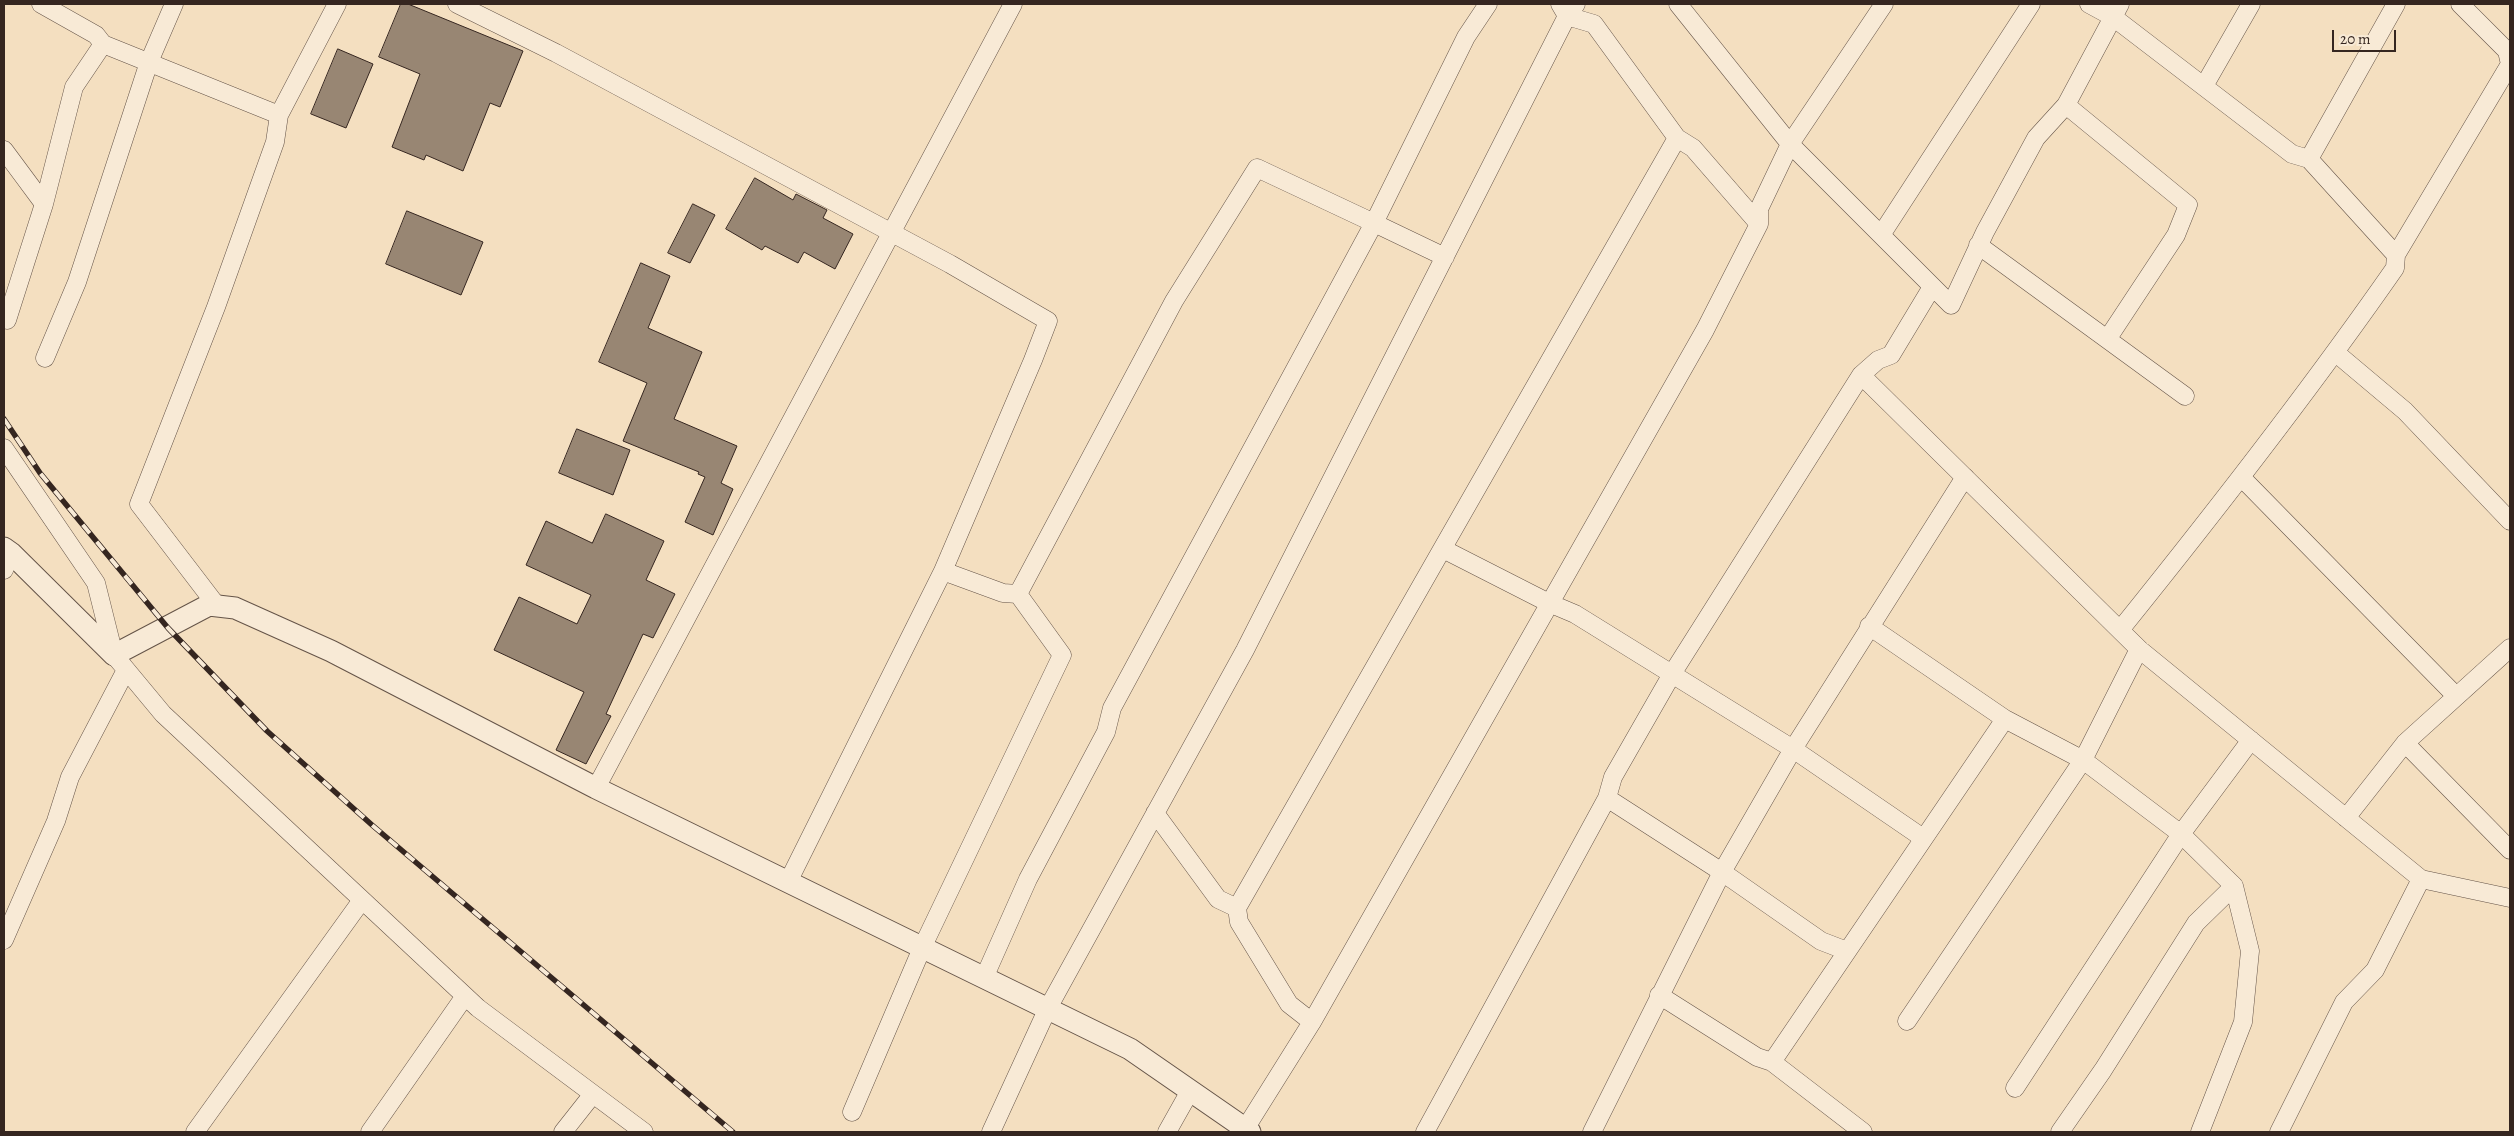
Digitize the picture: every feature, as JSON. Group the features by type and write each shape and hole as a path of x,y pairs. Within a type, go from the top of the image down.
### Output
{"street":[{"path":"41,4 96,35 103,44 279,115"},
{"path":"44,358 77,282 149,62 174,4"},
{"path":"217,606 139,504 216,307 275,142 279,115 337,4"},
{"path":"457,4 556,53 1024,305 1048,321 1034,360 943,571 788,882"},
{"path":"596,788 1013,4"},
{"path":"984,978 1028,879 1106,732 1112,708 1374,223 1466,37 1488,4"},
{"path":"1678,4 1790,144 1951,305 1978,245 2036,138 2066,105 2116,11"},
{"path":"4,940 56,821 70,777 120,663 209,605 235,608 331,651 596,788 1130,1050 1247,1130 1312,1022 1705,330 1759,224 1760,209 1790,144 1884,4"},
{"path":"1881,236 2031,4"},
{"path":"2089,4 2116,11 2204,86 2292,154 2309,159 2396,255"},
{"path":"2204,86 2251,4"},
{"path":"2309,159 2396,4"},
{"path":"2120,630 2242,478 2336,353 2395,268 2396,255 2510,64 2507,51 2460,4"},
{"path":"991,1132 1047,1010 1245,650 1445,257 1568,8 1594,24 1677,138 1693,148 1759,224"},
{"path":"7,320 44,204 74,87 103,44"},
{"path":"2066,105 2188,205 2176,235 2108,338"},
{"path":"1312,1022 1289,1004 1239,922 1237,908 1677,138"},
{"path":"4,150 44,204"},
{"path":"1018,594 1174,301 1257,168 1445,257"},
{"path":"1978,245 2108,338 2184,396"},
{"path":"1425,1132 1607,798 1613,777 1672,674 1861,375 1878,360 1891,356 1932,287"},
{"path":"2336,353 2405,411 2510,522"},
{"path":"1861,375 2139,649 2421,879 2510,898"},
{"path":"4,448 96,583 120,663"},
{"path":"1595,1131 1659,995 1722,872 1793,749 1869,626 1965,477"},
{"path":"2242,478 2456,696"},
{"path":"1443,549 1549,603 1575,614 1793,749 1923,838"},
{"path":"6,557 120,663 163,714 465,996 644,1132"},
{"path":"943,571 1003,593 1018,594"},
{"path":"852,1112 922,948 1062,655 1018,594"},
{"path":"1869,626 2005,719 2083,760 2181,834 2234,886 2250,951 2243,1022 2200,1132"},
{"path":"2346,818 2405,743 2510,648"},
{"path":"1907,1021 2083,760 2139,649"},
{"path":"1772,1062 2005,719"},
{"path":"2014,1088 2181,834 2251,740"},
{"path":"2405,743 2510,850"},
{"path":"1607,798 1722,872 1821,941 1847,951"},
{"path":"1155,813 1218,899 1237,908"},
{"path":"2279,1132 2344,1002 2375,970 2421,879"},
{"path":"2060,1132 2103,1070 2196,923 2234,886"},
{"path":"195,1132 362,900"},
{"path":"1659,995 1756,1057 1772,1062 1863,1132"},
{"path":"370,1132 465,996"},
{"path":"1167,1132 1190,1091"},
{"path":"563,1132 593,1094"}],"building":[{"path":"401,4 408,4 523,51 500,107 490,103 463,171 426,155 424,160 392,147 420,74 379,57"},
{"path":"338,49 373,64 346,128 311,114"},
{"path":"755,178 793,200 796,194 827,210 823,218 853,234 835,269 804,252 798,263 765,246 762,250 726,229"},
{"path":"693,204 715,215 690,263 668,253"},
{"path":"407,211 483,242 461,295 386,264"},
{"path":"641,263 670,276 648,328 702,352 674,419 737,446 721,483 733,489 713,535 685,522 705,477 698,474 699,472 623,441 647,383 599,362"},
{"path":"577,429 630,450 613,495 559,473"},
{"path":"606,514 664,541 646,580 675,594 653,638 643,634 606,714 611,716 586,764 556,750 584,692 494,650 519,597 577,624 591,595 526,565 546,521 592,543"}],"railway":[{"path":"4,419 40,473 168,628 267,731 372,825 733,1132"}]}
